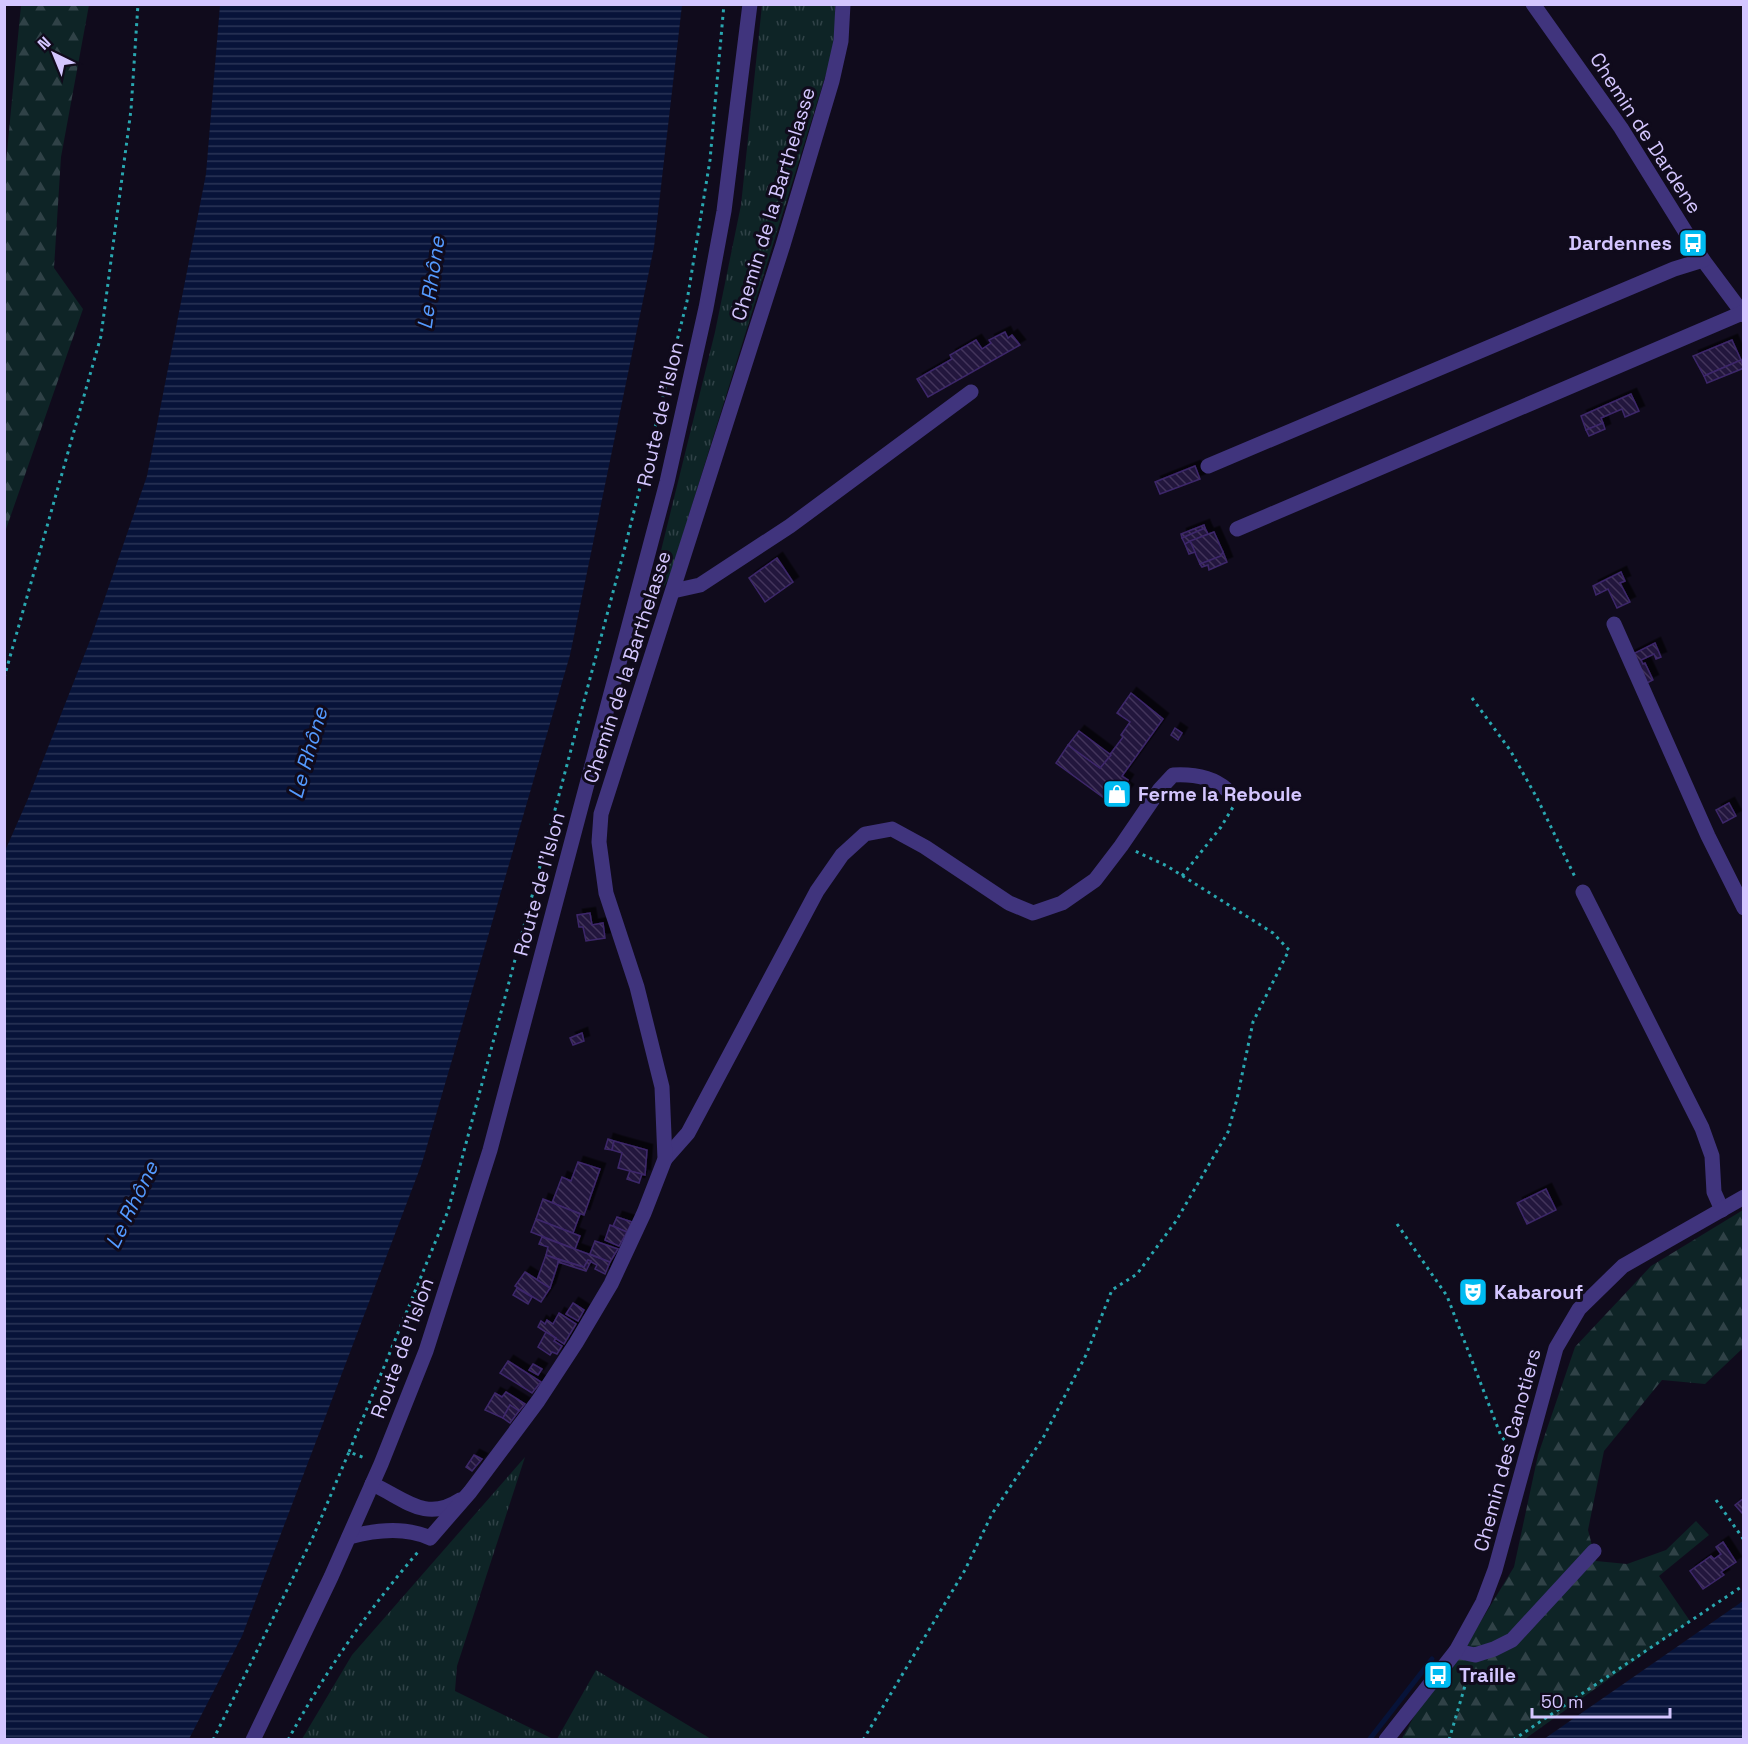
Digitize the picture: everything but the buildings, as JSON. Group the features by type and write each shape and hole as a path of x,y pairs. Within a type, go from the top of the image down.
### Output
{"street":[{"name":"Route de l'Islon","path":"252,1740 349,1537 381,1464 426,1351 490,1150 667,482 706,308 724,211 750,4"},
{"name":"Chemin de la Barthelasse","path":"430,1538 470,1492 538,1401 611,1284 644,1213 665,1159 662,1087 637,987 606,893 599,842 601,814 783,245 829,92 841,41 843,4"},
{"name":"Chemin de Dardene","path":"1533,4 1621,128 1703,260 1743,314"},
{"path":"1208,466 1663,273 1703,260"},
{"path":"1237,529 1743,314"},
{"path":"673,591 700,585 790,526 971,393"},
{"path":"1614,624 1708,836 1743,908"},
{"path":"665,1159 688,1133 817,891 842,855 865,834 892,829 925,847 1009,903 1033,913 1062,903 1095,880 1160,789 1173,775 1191,774 1220,784 1226,789"},
{"path":"1582,892 1702,1128 1712,1156 1714,1192 1722,1210"},
{"name":"Chemin des Canotiers","path":"1386,1740 1456,1651 1484,1602 1495,1570 1556,1348 1579,1308 1623,1266 1743,1197"},
{"path":"372,1484 415,1506 430,1510 444,1508 470,1492"},
{"path":"349,1537 381,1530 414,1533 430,1538"},
{"path":"1456,1651 1475,1655 1512,1640 1594,1551"}],"path":[{"path":"4,678 102,336 131,110 138,4"},
{"path":"213,1740 313,1538 448,1211 624,551 687,301 710,160 724,4"},
{"path":"1472,698 1510,750 1538,798 1582,892"},
{"path":"1182,876 1221,827 1233,807 1226,789"},
{"path":"863,1740 965,1570 992,1514 1043,1438 1086,1355 1112,1290 1137,1274 1176,1221 1227,1132 1237,1099 1253,1022 1289,950 1273,933 1167,866 1121,846"},
{"path":"1397,1224 1447,1296 1501,1436 1524,1462"},
{"path":"349,1452 381,1464"},
{"path":"1716,1500 1743,1540"},
{"path":"288,1740 312,1696 354,1633 387,1588 430,1538"},
{"path":"1513,1740 1743,1585"}],"green space":[{"path":"21,5 89,5 61,157 54,268 83,309 5,532 4,183"},
{"path":"762,5 835,5 835,45 670,576 653,606 655,575 715,332 741,205"},
{"path":"1743,1210 1743,1348 1705,1384 1662,1380 1604,1451 1588,1530 1596,1561 1627,1564 1666,1550 1696,1521 1709,1535 1659,1576 1690,1621 1525,1739 1401,1740 1422,1702 1478,1626 1514,1567 1538,1455 1575,1347 1651,1266"},
{"path":"525,1457 457,1666 455,1691 553,1739 302,1739 352,1655"},
{"path":"596,1670 711,1739 557,1739"}],"water":[{"name":"Le Rhône","path":"220,5 682,5 654,247 570,655 422,1163 242,1636 189,1739 5,1739 5,851 91,638 147,476 206,174"},
{"path":"1743,1601 1743,1739 1544,1739"}],"waterway":[{"path":"1369,1740 1432,1659"}],"place":[{"name":"Dardennes","path":"1693,243"},
{"name":"Ferme la Reboule","path":"1117,794"},
{"name":"Kabarouf","path":"1473,1292"},
{"name":"Traille","path":"1438,1675"}]}
